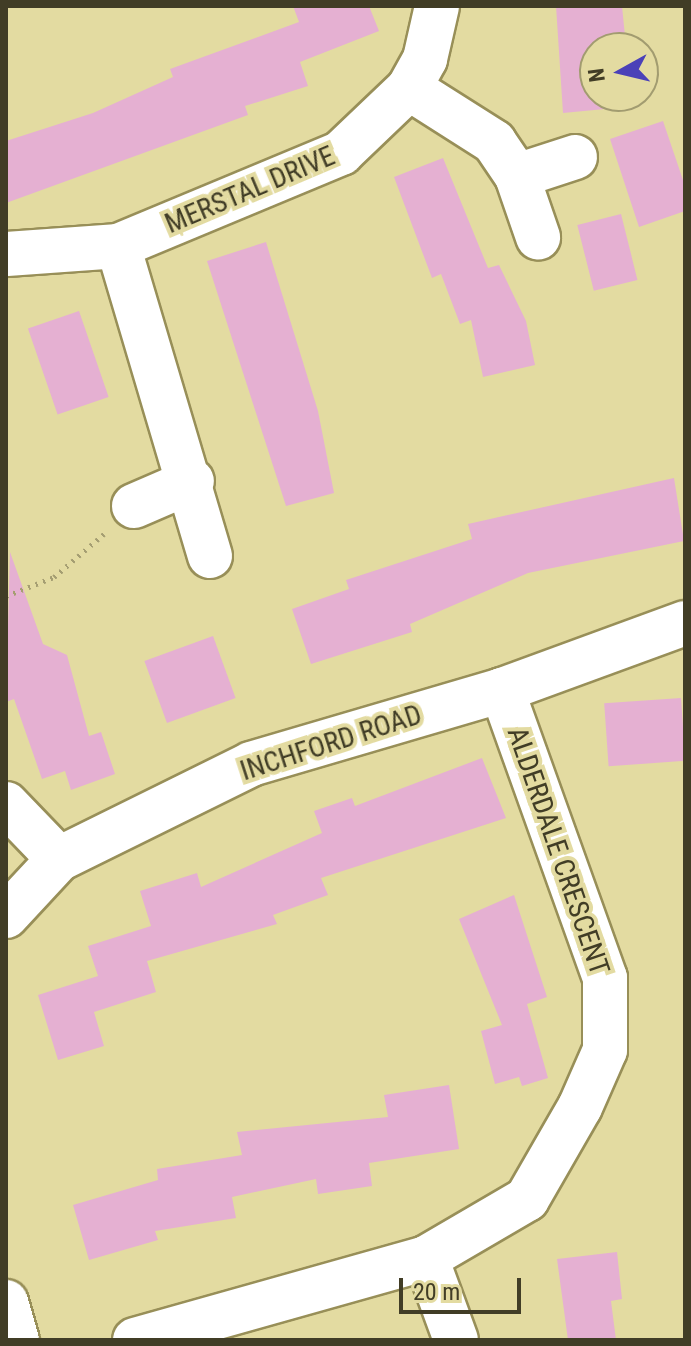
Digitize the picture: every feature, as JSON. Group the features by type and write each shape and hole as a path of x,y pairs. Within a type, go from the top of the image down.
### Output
{"street":[{"name":"MERSTAL DRIVE","path":"7,254 118,246 341,153 409,88 425,59 437,6"},
{"path":"409,88 494,142 517,176 538,237"},
{"path":"517,176 575,157"},
{"path":"118,246 192,481 210,556"},
{"path":"134,506 192,481"},
{"name":"INCHFORD ROAD","path":"6,916 59,859 251,764 502,690 685,623"},
{"name":"ALDERDALE CRESCENT","path":"135,1340 426,1258 527,1199 605,1050 605,978 502,690"},
{"path":"6,804 59,859"},
{"path":"426,1258 456,1340"},
{"path":"6,1302 17,1340"}],"path":[{"path":"6,596 54,577 134,506"}],"building":[{"path":"293,6 369,6 379,31 300,62 308,86 245,106 248,115 6,203 6,141 93,113 173,77 170,69 299,22"},
{"path":"556,6 622,6 625,32 579,32 579,111 563,113"},
{"path":"663,121 685,186 685,211 639,227 610,139"},
{"path":"443,158 488,268 499,265 526,321 535,365 483,377 471,320 460,324 441,274 432,278 394,177"},
{"path":"621,214 637,280 594,291 577,225"},
{"path":"266,242 318,411 334,493 286,506 207,261"},
{"path":"79,311 109,397 58,415 28,329"},
{"path":"674,478 684,541 528,573 410,624 412,632 311,664 292,609 349,589 346,580 472,539 468,524"},
{"path":"10,552 43,644 67,655 89,736 101,732 115,774 71,790 65,771 42,779 14,699 6,702"},
{"path":"213,636 236,698 167,723 144,661"},
{"path":"681,698 685,761 609,766 604,703"},
{"path":"482,758 506,818 321,878 328,895 273,915 277,924 147,961 156,992 94,1012 104,1046 58,1060 38,995 98,976 88,946 151,926 140,891 197,873 201,887 322,833 314,811 352,798 355,806"},
{"path":"514,895 547,997 527,1004 548,1078 522,1086 519,1077 495,1084 481,1031 502,1025 459,919"},
{"path":"449,1085 459,1149 369,1163 372,1186 318,1194 316,1179 232,1197 236,1218 155,1231 158,1240 89,1260 73,1205 158,1180 157,1169 242,1155 237,1132 388,1117 384,1095"},
{"path":"617,1252 622,1299 611,1301 616,1340 568,1340 557,1259"}]}
